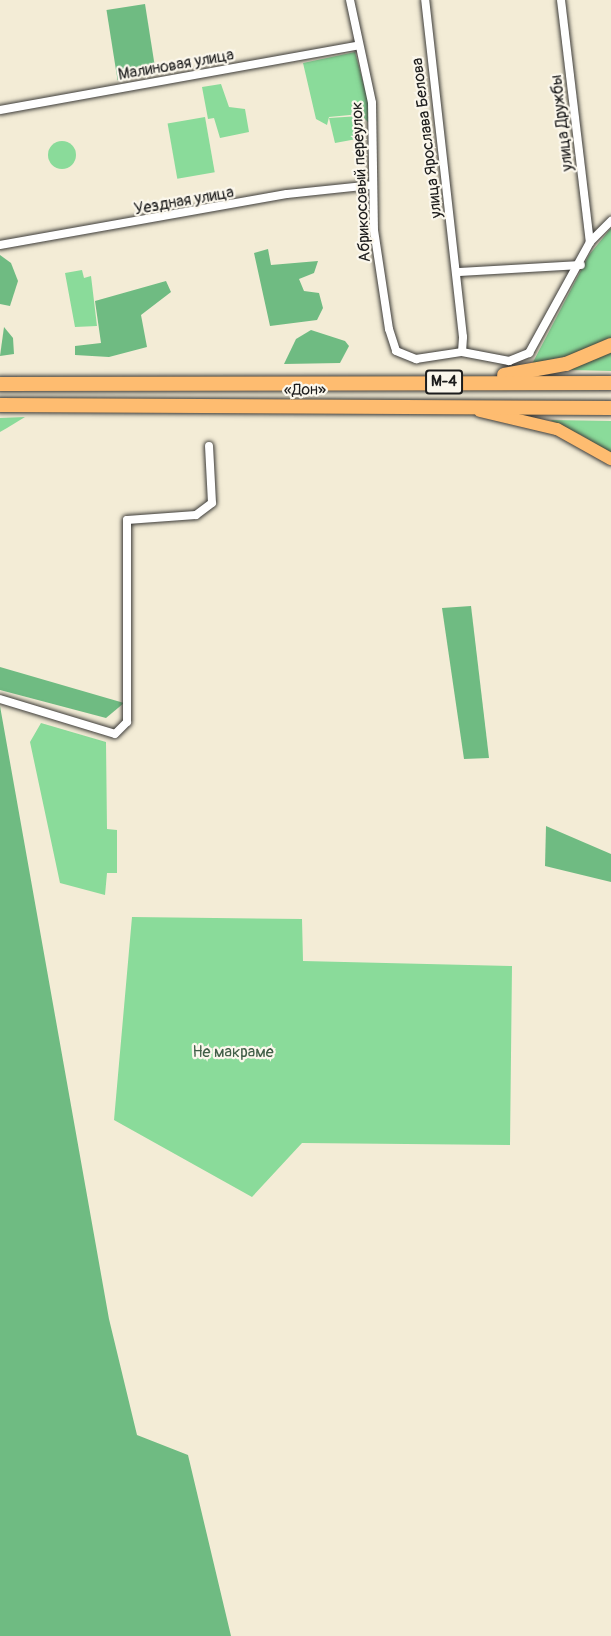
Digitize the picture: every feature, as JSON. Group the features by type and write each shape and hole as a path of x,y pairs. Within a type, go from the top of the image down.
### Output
{"highway":[{"path":"473,382 566,364 611,345"},
{"name":"«Дон»","path":"0,384 611,383"},
{"name":"«Дон»","path":"0,405 611,408"}],"main road":[{"path":"462,407 557,429 611,459"}],"street":[{"name":"Абрикосовый переулок","path":"350,0 356,46 372,103 377,168 372,185 389,329 396,351 407,359 462,352 521,359 581,265"},
{"name":"улица Ярослава Белова","path":"425,0 459,272 462,352"},
{"name":"улица Дружбы","path":"561,0 590,242"},
{"name":"Малиновая улица","path":"0,110 356,46"},
{"name":"Уездная улица","path":"0,245 287,194 372,185"},
{"path":"459,272 581,265 590,242 611,221"},
{"path":"0,699 115,734 127,722 127,520 196,515 212,503 208,446"}],"green space":[{"path":"145,4 156,74 118,80 106,10"},
{"path":"355,52 369,104 368,122 360,114 329,117 327,125 316,119 303,63"},
{"path":"221,84 229,107 245,109 249,132 220,138 214,118 208,119 202,87"},
{"path":"360,116 362,138 335,143 329,118"},
{"path":"205,117 215,172 177,179 168,124"},
{"path":"62,141 72,145 76,155 72,165 62,169 52,165 48,155 52,145"},
{"path":"611,228 611,371 572,370 567,356 532,364 589,255"},
{"path":"268,249 271,265 318,261 314,273 299,279 304,291 319,293 323,308 317,320 270,326 254,253"},
{"path":"0,255 11,263 18,281 10,306 0,304"},
{"path":"82,270 84,278 91,276 97,326 75,327 65,273"},
{"path":"166,281 171,292 141,315 147,347 109,357 75,355 75,346 101,343 95,301"},
{"path":"4,327 13,338 14,354 0,356"},
{"path":"311,330 345,341 349,346 340,363 284,364 296,339"},
{"path":"25,417 7,428 0,432 0,418"},
{"path":"550,420 611,421 611,454 583,436"},
{"path":"471,606 489,758 464,759 442,608"},
{"path":"0,667 124,703 106,718 0,690"},
{"path":"0,706 109,1319 137,1435 188,1455 231,1636 0,1636"},
{"path":"41,723 106,742 107,829 117,830 117,873 107,873 105,895 60,883 30,742"},
{"path":"546,826 611,854 611,882 545,866"},
{"name":"Не макраме","path":"132,917 302,919 303,961 512,966 510,1145 302,1143 252,1197 114,1120"}]}
